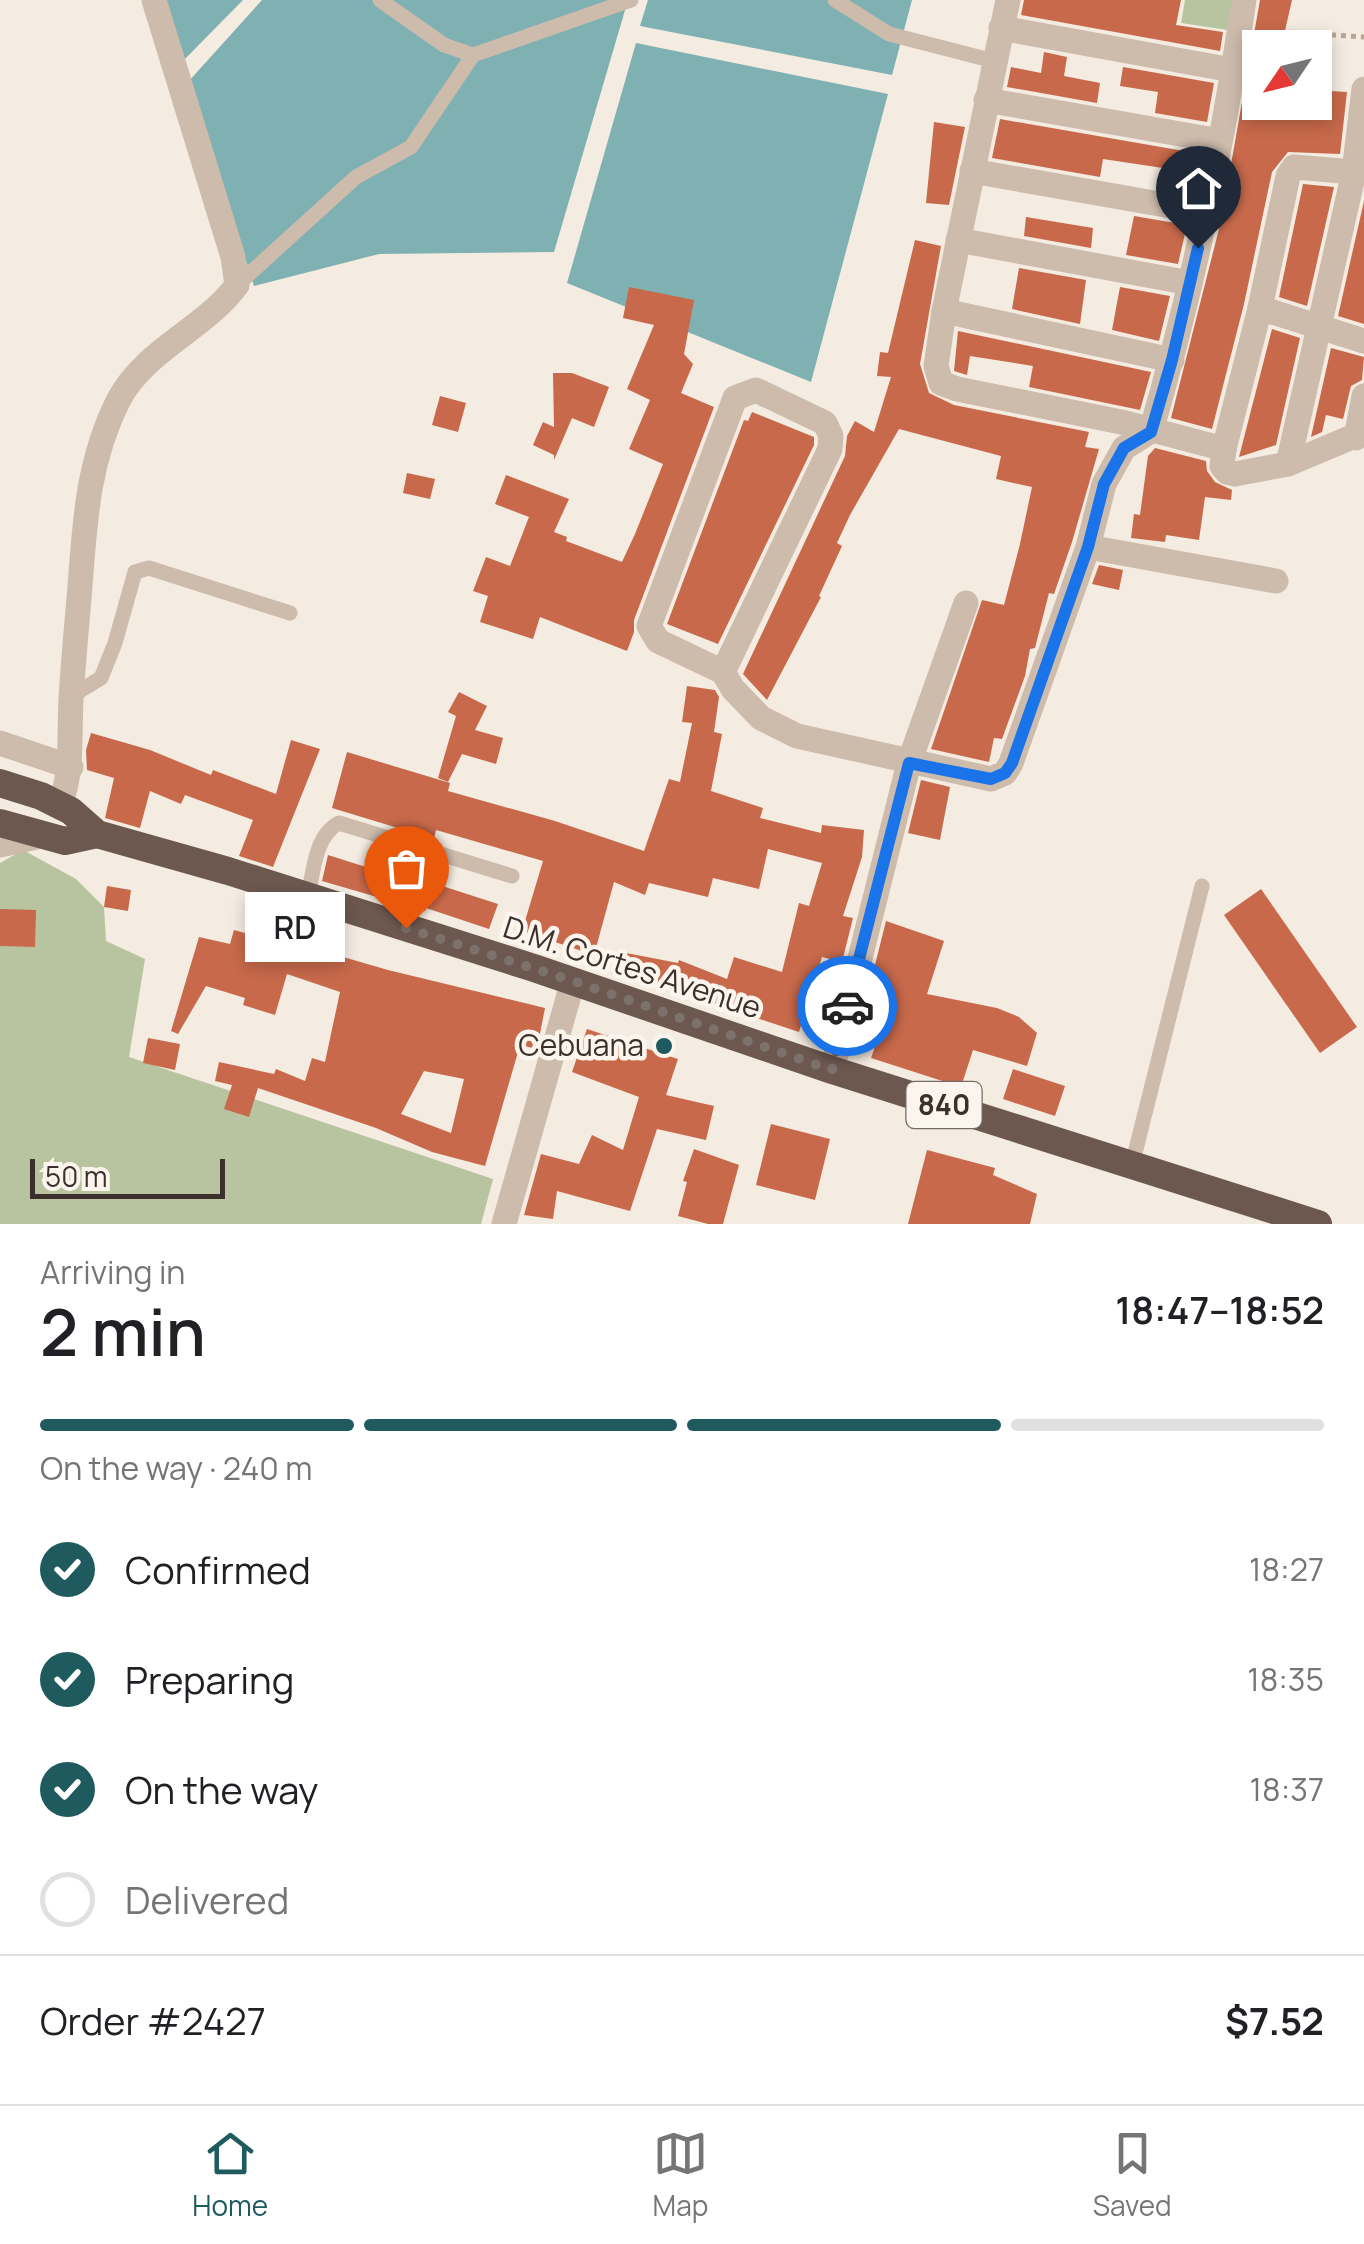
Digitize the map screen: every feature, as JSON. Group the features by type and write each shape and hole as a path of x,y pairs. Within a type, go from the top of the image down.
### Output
{"highway":[{"name":"D.M. Cortes Avenue","path":"0,783 71,810 97,834 573,981 832,1070 1318,1224"},
{"name":"D.M. Cortes Avenue","path":"0,823 66,841 97,834"}],"street":[{"path":"60,805 71,767 71,696 87,490 119,398 139,373 223,304 237,284 233,257 154,0"},
{"path":"1008,0 944,311 936,366 941,383 1224,449"},
{"path":"723,672 830,449 831,436 825,424 756,390 735,398 649,626 658,641 723,672 733,689 761,718 797,736 991,779 1005,773 1012,763 1088,547 1104,484 1124,448 1151,432 1190,283 1244,0"},
{"path":"1001,28 1232,70"},
{"path":"1288,464 1354,172 1364,89"},
{"path":"986,100 1220,141"},
{"path":"1354,172 1294,167 1288,176 1222,466 1236,474 1288,464 1360,435 1364,396"},
{"path":"972,172 1205,212"},
{"path":"958,240 1190,283"},
{"path":"1260,308 1364,341"},
{"path":"944,311 1172,360"},
{"path":"1088,547 1276,581"},
{"path":"832,1070 909,763 966,604"},
{"path":"0,744 71,767"},
{"path":"0,846 41,836"},
{"path":"504,1224 573,981"}],"lane":[{"path":"380,0 444,46 472,56"},
{"path":"237,284 356,177 411,147 472,56 631,0"},
{"path":"834,0 888,34 994,61"},
{"path":"71,696 101,678 135,572 149,568 290,613"},
{"path":"308,897 318,850 328,828 338,823 512,876"},
{"path":"1132,1165 1202,886"}],"path":[{"path":"1239,32 1281,39 1289,32 1364,37"}],"green space":[{"path":"1185,0 1241,0 1234,31 1181,23"},
{"path":"23,850 76,879 104,907 106,941 145,959 129,1057 493,1179 481,1224 0,1224 0,863"}],"water":[{"path":"161,0 243,0 180,64"},
{"path":"262,0 628,0 554,252 379,254 254,286 188,82"},
{"path":"648,0 912,0 892,75 640,26"},
{"path":"636,43 888,94 811,382 567,283"}],"building":[{"path":"1024,0 1181,0 1176,25 1223,32 1220,51 1021,15"},
{"path":"1260,0 1292,0 1285,30 1255,30"},
{"path":"1044,52 1067,57 1064,76 1100,83 1097,103 1007,87 1011,67 1041,73"},
{"path":"1123,67 1214,83 1207,122 1155,113 1158,92 1120,86"},
{"path":"1332,91 1347,92 1340,154 1288,152 1272,172 1212,429 1171,418 1221,221 1242,102 1242,120 1332,120"},
{"path":"1000,119 1201,154 1193,193 1159,187 1163,168 1103,159 1100,177 992,158"},
{"path":"934,122 965,127 949,205 926,203"},
{"path":"1303,184 1334,187 1307,306 1279,297"},
{"path":"1364,201 1364,324 1338,316"},
{"path":"1134,216 1187,225 1178,264 1126,255"},
{"path":"1026,217 1093,228 1091,248 1024,236"},
{"path":"915,240 941,246 920,364 929,393 954,405 1089,432 1085,447 1099,449 1054,594 1049,593 1035,648 1030,649 1025,676 1002,739 994,738 989,762 931,749 982,600 1004,605 1020,544 1032,487 996,479 1001,456 899,429 850,515 821,597 767,700 743,674 845,456 847,436 855,421 874,432 891,377 877,376 880,352 888,353"},
{"path":"1019,268 1086,280 1080,324 1012,309"},
{"path":"629,287 694,300 684,354 693,364 681,393 714,407 634,620 627,651 540,617 533,639 480,622 488,596 473,591 486,557 510,566 529,517 495,504 506,475 569,499 554,532 567,537 566,541 622,562 635,534 663,464 629,449 650,400 627,389 654,325 623,318"},
{"path":"1120,287 1170,296 1159,341 1112,330"},
{"path":"1272,329 1300,338 1276,445 1239,457"},
{"path":"958,331 1151,372 1140,410 1029,387 1033,366 970,356 967,375 954,371"},
{"path":"1331,348 1364,357 1362,380 1351,386 1343,419 1326,415 1322,432 1311,437"},
{"path":"553,373 572,373 609,387 594,427 572,418 554,460 554,455 533,445 543,422 554,427"},
{"path":"440,396 466,403 458,432 432,425"},
{"path":"752,412 814,437 814,445 718,644 667,624 744,420 748,421"},
{"path":"1155,448 1206,461 1207,471 1215,482 1232,490 1231,500 1205,497 1199,540 1166,535 1165,542 1131,538 1134,514 1140,515 1148,456"},
{"path":"407,473 435,479 430,499 403,493"},
{"path":"1099,565 1123,570 1119,590 1092,584"},
{"path":"687,686 715,690 719,697 714,732 722,734 711,791 763,808 760,818 821,833 822,825 864,830 862,857 843,916 853,918 842,962 822,957 799,1032 648,982 611,974 616,951 678,963 679,960 727,979 734,957 782,972 799,903 809,906 822,863 768,849 759,889 713,878 708,897 649,883 645,895 614,882 594,955 522,931 543,861 436,830 434,839 332,808 347,752 450,783 448,791 644,851 669,779 680,782 692,723 682,722"},
{"path":"459,692 487,706 475,730 503,738 496,764 462,754 448,782 438,778 456,716 448,712"},
{"path":"91,733 150,750 211,775 213,770 276,794 291,740 320,749 273,867 239,856 253,820 185,795 181,804 150,791 140,828 105,818 114,778 87,770 86,750"},
{"path":"921,780 950,787 940,840 908,833"},
{"path":"328,855 407,880 409,873 434,880 433,883 498,904 489,929 322,881"},
{"path":"107,886 131,890 128,911 104,907"},
{"path":"1261,889 1357,1027 1320,1053 1224,915"},
{"path":"0,909 36,910 35,947 0,946"},
{"path":"886,921 944,941 927,994 997,1008 1019,1017 1037,1033 1027,1066 973,1050 961,1087 871,1058 884,1021 863,1013"},
{"path":"234,930 263,938 264,934 388,970 545,1008 537,1049 520,1045 485,1166 432,1152 376,1128 258,1088 249,1117 224,1109 232,1085 215,1081 219,1062 274,1074 276,1069 305,1081 312,1058 325,1062 340,992 287,974 275,1015 243,1005 245,998 206,986 178,1034 171,1031 199,937 230,944","holes":["424,1071 464,1079 451,1133 401,1114"]},
{"path":"587,1029 678,1059 666,1095 714,1106 706,1140 657,1129 630,1211 557,1191 553,1219 524,1215 541,1154 579,1164 592,1135 623,1150 639,1097 572,1072"},
{"path":"148,1038 180,1044 175,1070 143,1063"},
{"path":"1013,1069 1065,1086 1055,1116 1003,1099"},
{"path":"771,1124 830,1139 815,1200 756,1185"},
{"path":"694,1149 739,1165 723,1224 678,1216 687,1182 683,1181"},
{"path":"927,1150 995,1168 993,1175 1037,1194 1030,1224 908,1224"}],"way so far":[{"path":"406,928 832,1070 847,1006"}],"place":[{"name":"RD","path":"406,928"},
{"name":"Cebuana","path":"664,1046"}],"route":[{"path":"847,1006 909,763 991,779 1005,773 1012,763 1088,547 1104,484 1124,448 1151,432 1198,248"}]}
